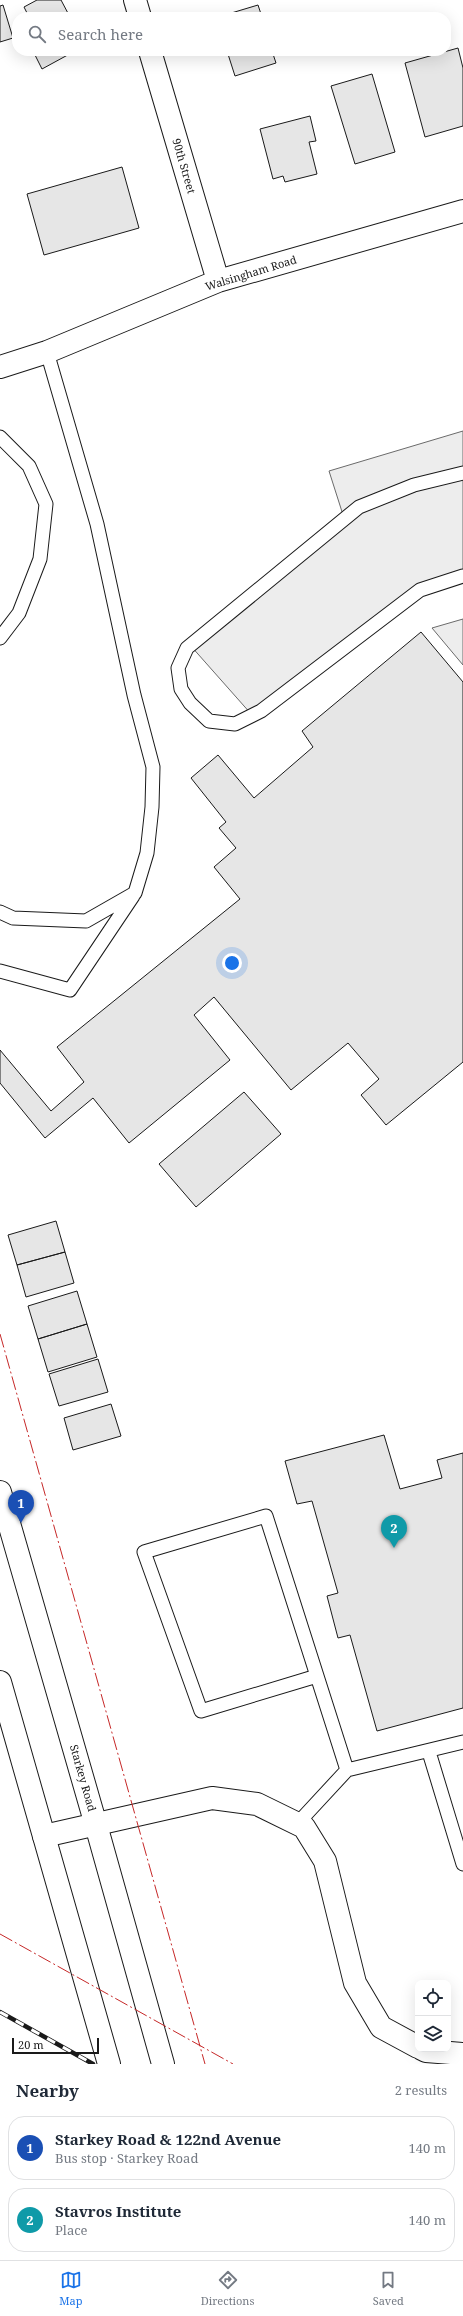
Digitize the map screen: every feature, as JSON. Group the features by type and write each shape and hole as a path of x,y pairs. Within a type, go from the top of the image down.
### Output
{"street":[{"path":"135,0 139,12"},
{"name":"90th Street","path":"151,56 218,281"},
{"name":"Walsingham Road","path":"0,367 47,352 218,281 463,211"},
{"name":"Starkey Road","path":"0,1492 96,1824 163,2064"},
{"path":"0,1682 109,2064"},
{"path":"44,1836 212,1798 256,1804 304,1827 325,1861 355,1983 381,2027 415,2045"},
{"path":"438,2052 463,2054"}],"lane":[{"path":"0,971 70,990 135,893 147,854 152,807 153,767 134,695 97,524 47,352"},
{"path":"0,437 29,466 46,504 40,559 19,613 0,638"},
{"path":"463,473 414,485 359,507 187,648 178,668 181,688 190,703 209,721 235,724 261,711 420,590 463,576"},
{"path":"0,912 13,918 86,921 135,893"},
{"path":"317,1676 201,1712 144,1552 266,1516 347,1770"},
{"path":"298,1824 347,1770 429,1752 463,1742"},
{"path":"429,1752 463,1864"}],"shaded area":[{"path":"463,431 463,576 420,590 252,715 190,645 344,518 329,471"},
{"path":"463,619 463,665 432,628"}],"building":[{"path":"37,0 61,0 67,12 26,12 24,7"},
{"path":"3,5 12,38 0,42 0,6"},
{"path":"258,5 260,12 235,12"},
{"path":"458,48 463,68 463,126 425,137 405,63 430,56 451,56 451,50"},
{"path":"36,56 66,56 42,69"},
{"path":"229,56 274,56 276,63 235,76"},
{"path":"372,74 395,152 355,164 331,86"},
{"path":"310,116 316,141 309,142 317,174 285,182 283,176 273,179 260,129"},
{"path":"122,167 139,228 44,255 27,194"},
{"path":"421,632 463,682 463,1062 386,1125 361,1095 379,1079 348,1043 291,1090 214,997 194,1015 230,1060 129,1143 93,1098 45,1138 0,1083 0,1050 51,1111 84,1082 57,1047 240,899 214,867 236,848 219,828 226,822 191,778 218,755 254,798 313,747 302,731"},
{"path":"244,1092 281,1134 196,1207 159,1164"},
{"path":"56,1221 65,1252 17,1265 8,1235"},
{"path":"65,1252 74,1283 26,1297 17,1265"},
{"path":"77,1291 87,1324 38,1339 28,1306"},
{"path":"87,1324 97,1357 48,1372 38,1339"},
{"path":"98,1359 108,1392 59,1406 49,1374"},
{"path":"111,1404 121,1436 73,1450 64,1418"},
{"path":"384,1435 400,1489 442,1478 437,1460 463,1453 463,1708 377,1731 350,1635 338,1638 327,1596 338,1593 312,1501 297,1504 285,1461"}],"railway":[{"path":"0,2012 93,2064"}],"power":[{"path":"0,1334 205,2064"},
{"path":"0,1934 233,2064"}],"place":[{"name":"Starkey Road & 122nd Avenue","path":"21,1523"},
{"name":"Stavros Institute","path":"394,1548"}]}
